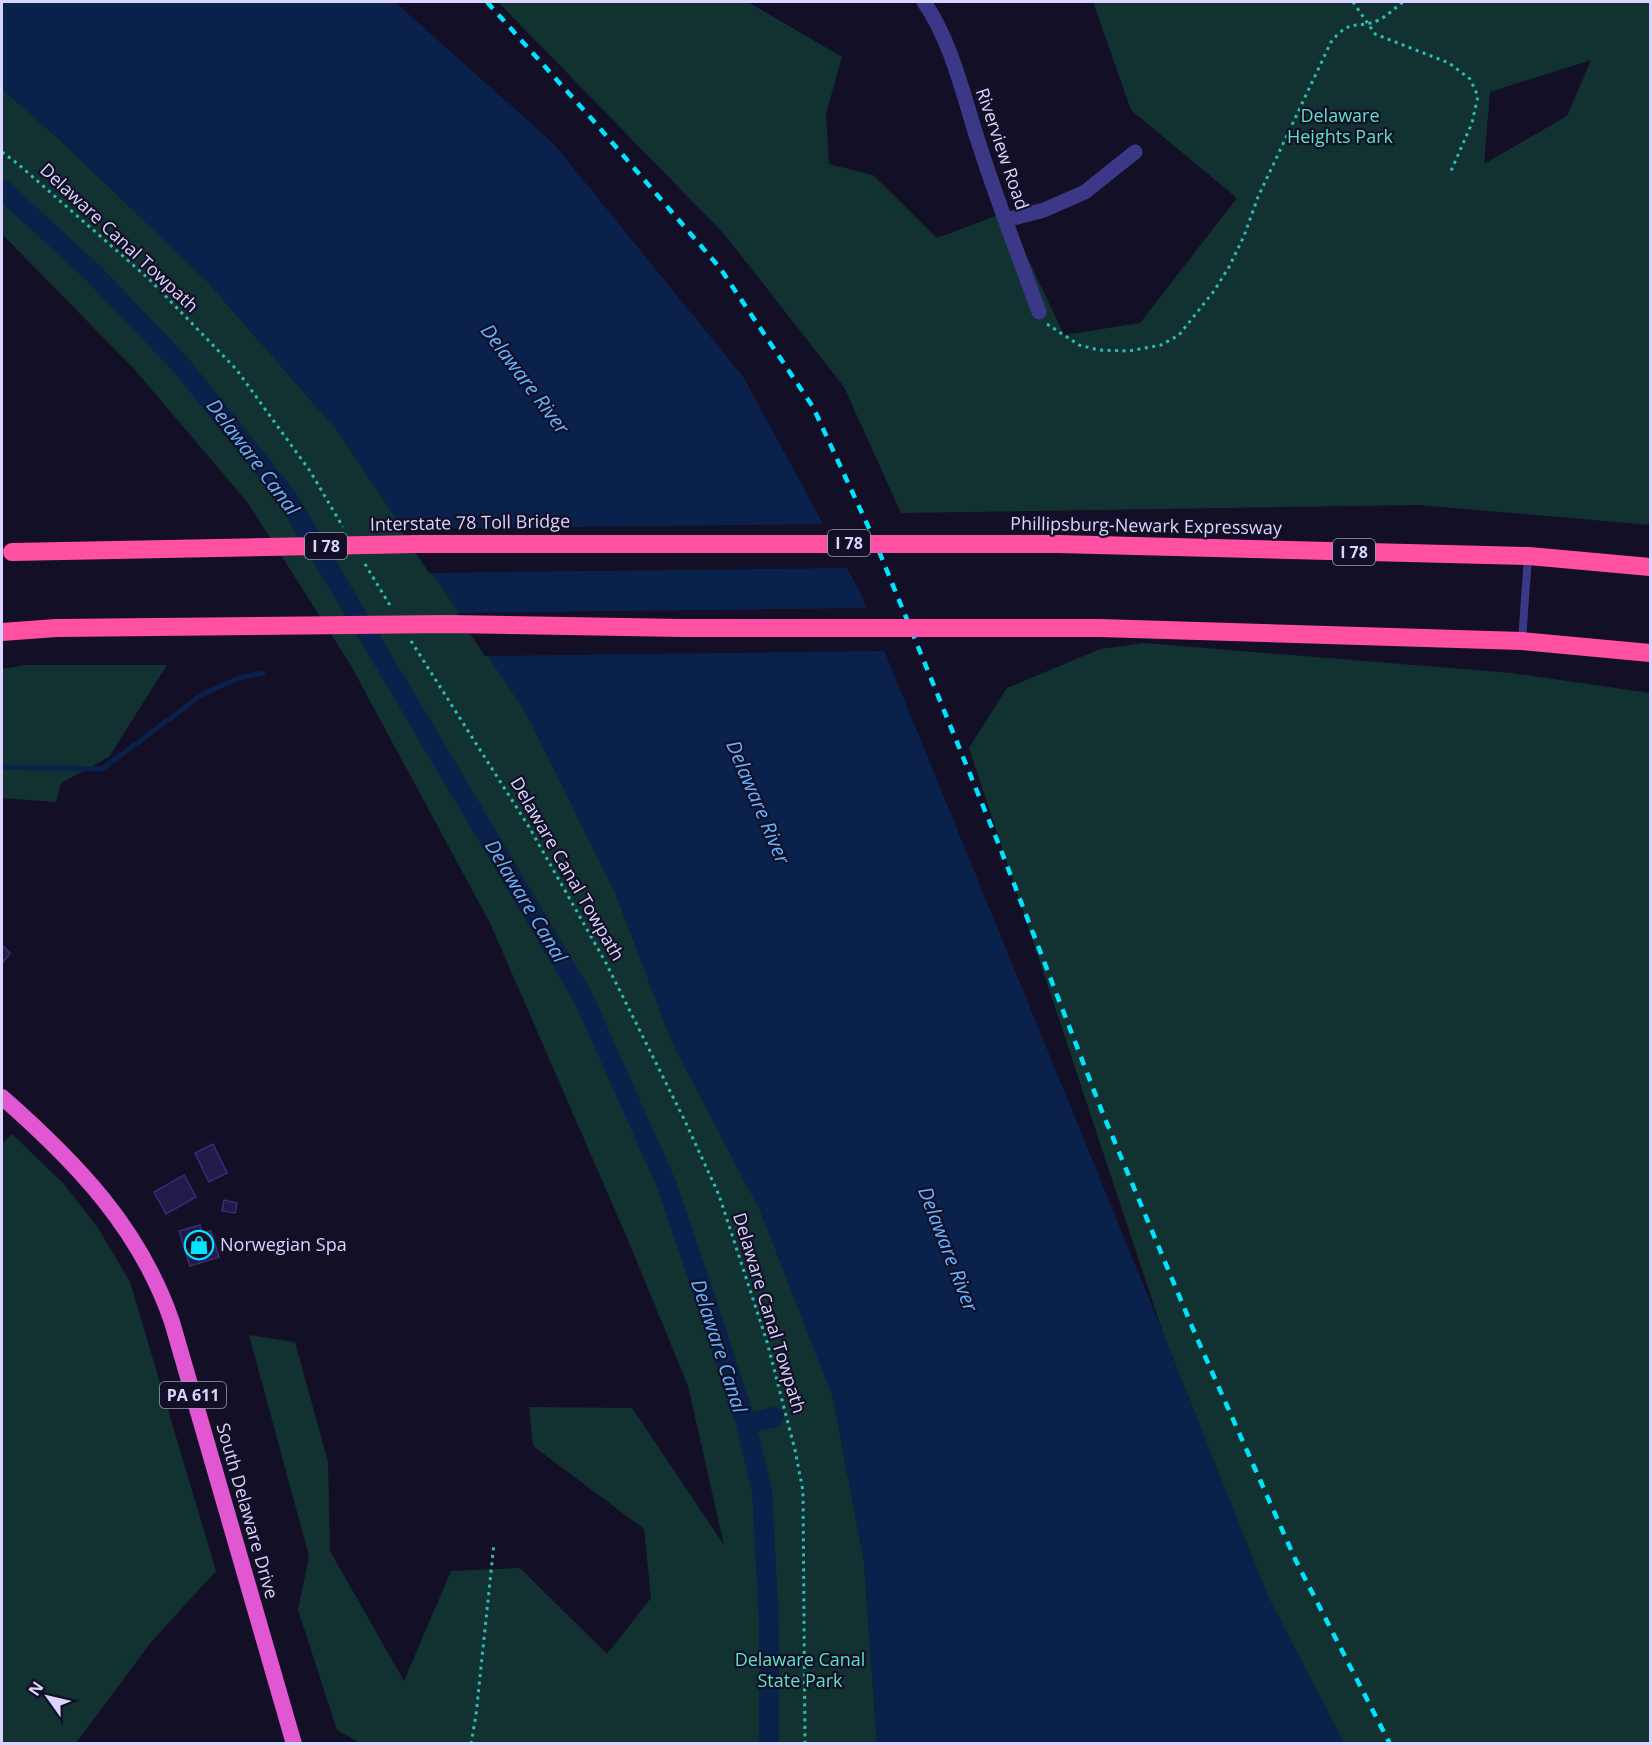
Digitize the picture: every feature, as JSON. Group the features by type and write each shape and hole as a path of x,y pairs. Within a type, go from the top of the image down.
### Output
{"highway":[{"name":"Phillipsburg-Newark Expressway","path":"640,543 1058,544 1528,556 1650,567"},
{"name":"Interstate 78 Toll Bridge","path":"7,553 417,544 640,543"},
{"path":"2,632 56,628 448,624 682,628 1100,628 1522,641 1650,653"},
{"name":"South Delaware Drive","path":"2,1097 55,1146 91,1184 131,1235 153,1274 172,1322 294,1743"}],"street":[{"name":"Riverview Road","path":"924,2 933,15 947,47 1038,312"},
{"path":"1005,220 1044,210 1085,192 1135,152"}],"lane":[{"path":"1522,641 1528,556"}],"path":[{"path":"1353,2 1375,34 1449,63 1470,79 1478,96 1472,123 1451,171"},
{"path":"1038,312 1042,320 1053,330 1079,345 1099,350 1129,351 1161,345 1179,335 1214,291 1229,267 1272,166 1330,42 1348,26 1377,21 1402,2"},
{"name":"Delaware Canal Towpath","path":"2,152 149,279 236,369 310,471 346,532"},
{"path":"364,562 394,613"},
{"name":"Delaware Canal Towpath","path":"406,633 530,827 606,963 684,1119 718,1195 767,1342 795,1450 802,1491 805,1743"},
{"path":"471,1743 494,1543"}],"green space":[{"name":"Delaware Heights Park","path":"498,2 748,2 842,57 826,114 829,164 873,175 937,238 1006,212 1064,335 1140,323 1237,198 1131,110 1093,2 1650,2 1650,525 1419,505 901,513 844,387 725,235","holes":["1591,60 1567,116 1484,164 1490,92"]},
{"name":"Delaware Canal State Park","path":"2,89 59,139 206,280 337,430 527,714 615,892 672,1042 760,1210 833,1397 864,1561 877,1743 362,1744 337,1730 298,1610 309,1556 249,1335 295,1342 328,1462 330,1551 404,1681 451,1571 520,1568 607,1654 651,1598 644,1529 533,1446 529,1407 632,1408 724,1545 688,1386 628,1240 490,923 350,664 248,503 135,370 2,234"},
{"path":"1145,643 1511,673 1650,693 1650,1743 1344,1743 1269,1599 1163,1333 969,748 1007,688 1100,649"},
{"path":"26,665 167,665 109,757 61,783 56,802 2,798 2,669"},
{"path":"12,1134 64,1184 98,1228 130,1282 216,1571 152,1641 76,1743 2,1743 2,1144"}],"water":[{"name":"Delaware River","path":"2,2 395,2 553,143 744,378 861,594 1163,1333 1269,1599 1344,1743 877,1743 864,1561 833,1397 760,1210 672,1042 615,892 527,714 337,430 206,280 59,139 2,89"}],"pier":[{"path":"826,524 850,568 429,573 400,529"},
{"path":"870,608 888,651 485,656 456,613"}],"building":[{"path":"2,945 10,953 2,964"},
{"path":"213,1144 227,1173 209,1182 195,1153"},
{"path":"184,1175 196,1197 166,1214 154,1192"},
{"path":"224,1200 237,1203 235,1213 222,1211"},
{"name":"Norwegian Spa","path":"200,1225 202,1233 211,1231 219,1257 190,1266 179,1231"}],"waterway":[{"name":"Delaware Canal","path":"2,189 93,273 181,365 286,496 584,999 666,1183 746,1424 762,1491 769,1622 769,1744"},
{"path":"2,767 102,769 203,694 239,678 263,673"},
{"path":"746,1424 774,1417"}],"railway":[{"path":"487,2 720,268 813,407 874,539 999,845 1103,1114 1196,1336 1296,1561 1390,1744"}],"place":[{"name":"Norwegian Spa","path":"199,1245"}]}
